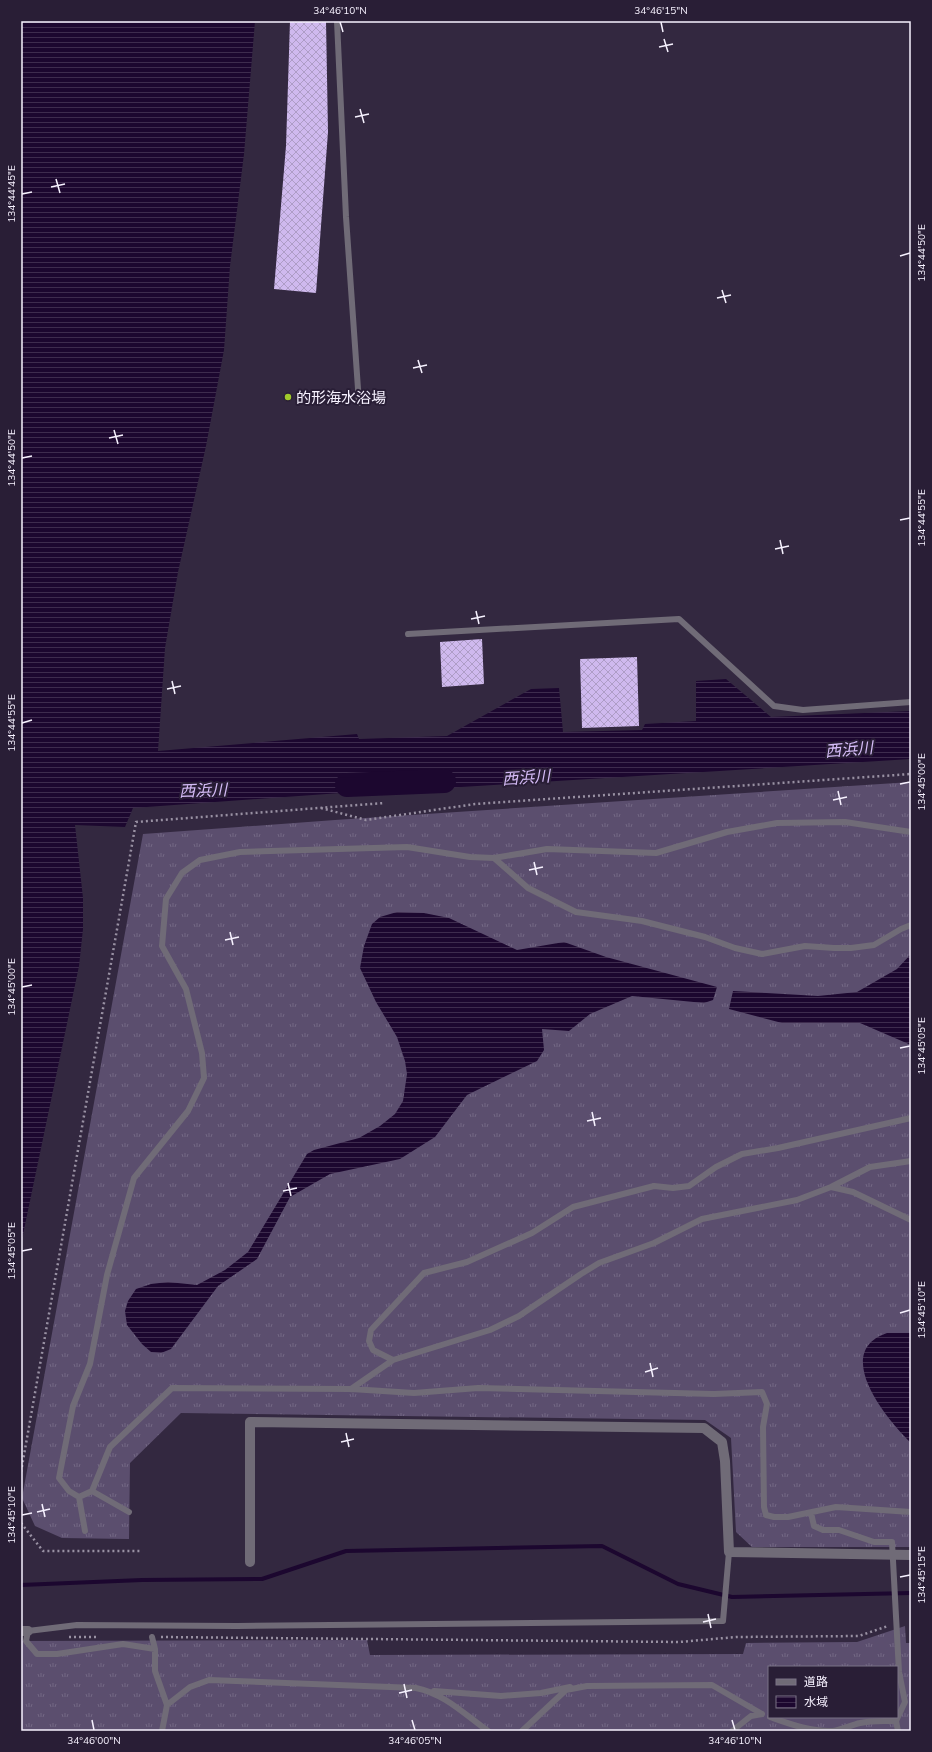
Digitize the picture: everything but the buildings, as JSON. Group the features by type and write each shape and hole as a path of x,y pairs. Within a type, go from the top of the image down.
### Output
{"street":[{"path":"250,1562 250,1422 704,1428 722,1442 725,1461 729,1552 911,1555"}],"lane":[{"path":"337,21 346,217 359,403"},
{"path":"408,634 679,619 774,706 803,710 911,702"},
{"path":"79,1497 68,1491 59,1478 73,1406 90,1364 107,1275 134,1178 188,1111 204,1078 202,1053 186,990 162,946 166,899 182,873 200,860 240,852 407,848 470,857 494,858 547,849 656,853 727,832 777,823 845,822 911,832"},
{"path":"494,858 528,888 576,912 642,921 704,937 735,948 762,954 805,946 839,948 874,945 901,929 911,925"},
{"path":"393,1360 373,1350 369,1341 372,1330 424,1273 468,1262 532,1233 573,1206 654,1186 673,1188 689,1186 716,1168 742,1154 778,1148 911,1118"},
{"path":"351,1389 393,1360 490,1330 520,1316 599,1263 654,1243 702,1219 797,1200 830,1187 870,1167 911,1161"},
{"path":"830,1187 853,1192 911,1220"},
{"path":"79,1497 92,1491 110,1447 172,1388 351,1389 414,1393 478,1388 714,1394 762,1392 767,1404 763,1427 764,1507 766,1515 774,1517 788,1517 836,1507 911,1512"},
{"path":"92,1491 129,1512"},
{"path":"79,1497 85,1531"},
{"path":"811,1513 814,1526 823,1530 839,1530 874,1542 892,1542 899,1672 905,1702 898,1718"},
{"path":"155,1650 122,1644 57,1654 37,1654 26,1641 25,1631 77,1625 237,1626 723,1621 729,1552"},
{"path":"152,1637 155,1650 155,1671 167,1705 162,1731"},
{"path":"167,1705 190,1686 209,1680 416,1688 430,1691 501,1696 541,1693 563,1687 712,1685 768,1716"},
{"path":"522,1731 566,1690 587,1686"},
{"path":"430,1691 457,1706 488,1731"},
{"path":"732,1731 751,1716 762,1714"},
{"path":"773,1718 797,1726 823,1730 834,1730 876,1720 896,1722"},
{"path":"898,1718 896,1722 898,1731"}],"path":[{"path":"318,808 366,820 475,804 911,774"},
{"path":"21,1472 136,822 384,802"},
{"path":"21,1523 43,1551 140,1551"},
{"path":"152,1637 679,1642 736,1638 859,1636 889,1626"},
{"path":"64,1637 104,1637"}],"green space":[{"path":"911,782 911,1547 752,1547 736,1532 731,1438 705,1420 181,1413 130,1463 129,1539 62,1538 35,1526 22,1498 143,834"},
{"path":"905,1626 906,1643 911,1643 911,1731 21,1731 21,1641 367,1640 370,1655 743,1654 746,1643 857,1642"}],"water":[{"path":"21,21 255,21 244,154 230,266 224,350 206,446 178,572 165,648 158,751 357,734 359,739 447,736 531,689 559,688 563,732 642,730 645,724 696,721 696,681 726,679 771,717 911,711 911,759 412,790 411,777 380,778 382,790 133,808 125,827 75,825 83,898 83,929 79,966 21,1244"},
{"path":"397,912 424,913 449,918 517,950 564,942 606,957 717,987 713,1000 704,1003 632,996 590,1014 569,1031 542,1029 544,1050 537,1061 467,1095 435,1137 400,1159 330,1174 290,1197 257,1259 218,1286 171,1349 161,1353 151,1352 142,1344 127,1325 125,1311 128,1301 136,1289 151,1284 168,1282 197,1285 225,1270 248,1252 307,1154 314,1150 359,1138 380,1126 395,1114 403,1101 407,1074 405,1061 397,1037 376,1002 360,968 364,946 372,924 380,917"},
{"path":"911,954 911,1045 860,1023 782,1023 729,1009 733,991 818,996 857,992 897,969"},
{"path":"887,1333 911,1333 911,1443 889,1419 878,1403 869,1386 864,1370 864,1355 871,1342"}],"waterway":[{"name":"西浜川","path":"347,785 444,781"},
{"path":"21,1585 142,1580 262,1579 346,1551 602,1546 678,1584 732,1597 911,1593"}],"place":[{"name":"的形海水浴場","path":"288,397"}]}
